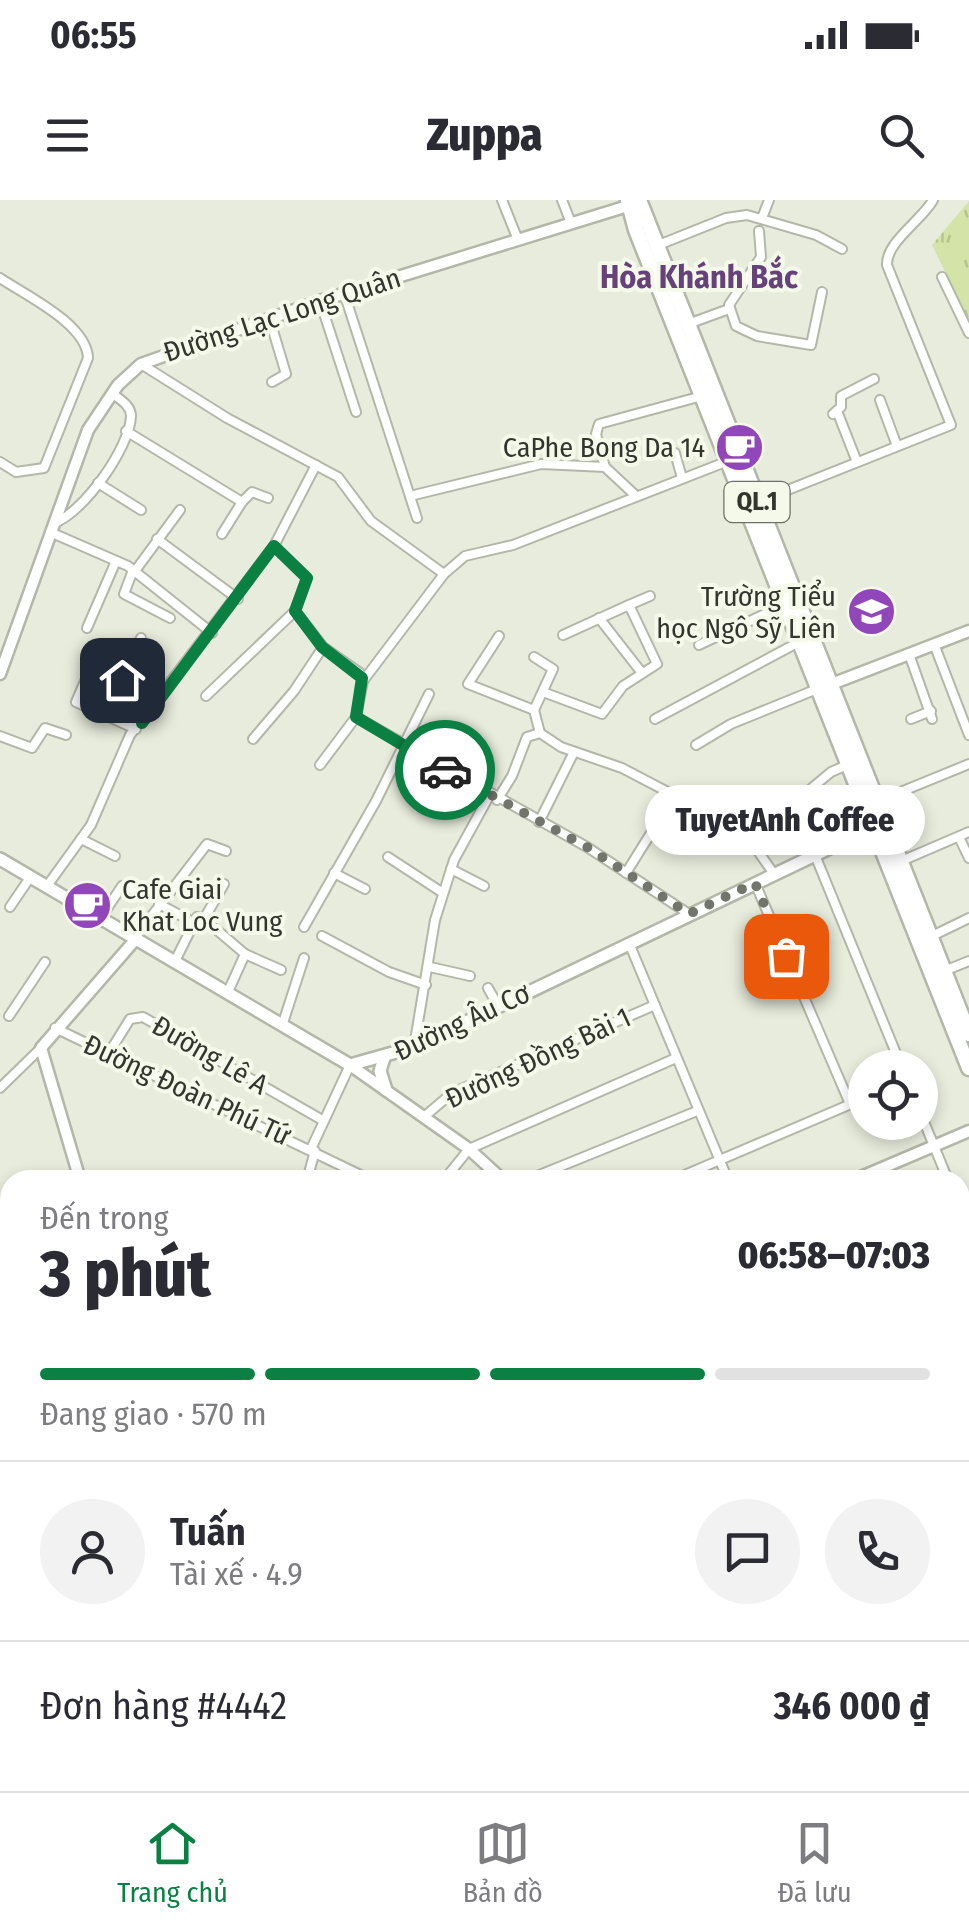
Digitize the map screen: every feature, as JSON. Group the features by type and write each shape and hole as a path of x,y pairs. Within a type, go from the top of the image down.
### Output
{"highway":[{"name":"QL.1","path":"634,202 656,246 758,502 798,642 823,687 847,765 899,862 964,1010 969,1034"},
{"name":"QL.1","path":"634,202 728,461 876,802 878,824 969,1068"}],"main road":[{"name":"Đường Âu Cơ","path":"350,1065 414,1047 878,824"},
{"path":"0,859 350,1065"},
{"path":"384,1058 380,1070 386,1090"}],"street":[{"path":"502,200 518,240"},
{"path":"562,200 571,223"},
{"path":"762,218 768,200"},
{"path":"758,502 951,425 887,265 893,246 923,218 933,200"},
{"name":"Đường Lạc Long Quân","path":"0,674 88,430 112,393 141,364 270,317 634,202"},
{"path":"656,246 732,217 762,218 816,235 842,248"},
{"path":"688,324 729,309 761,257 759,231"},
{"path":"942,277 969,333"},
{"path":"0,278 66,324 82,339 88,358 44,468 16,472 0,462"},
{"path":"729,309 733,322 747,332 810,346 822,292"},
{"path":"344,293 417,518"},
{"path":"320,301 356,412"},
{"path":"270,317 286,374 272,382"},
{"path":"141,364 347,486 371,521 444,574"},
{"path":"857,462 835,412 842,395 874,380"},
{"path":"52,528 68,518 98,483 126,431 131,416 128,406 112,393"},
{"path":"635,495 605,466 596,434 599,424 702,396"},
{"path":"880,400 897,446"},
{"path":"126,431 240,501"},
{"path":"675,453 682,478"},
{"path":"320,766 356,717 363,681 444,574 465,556 513,545 728,461"},
{"path":"410,496 541,464 605,466"},
{"path":"47,886 81,840 139,726 274,546 316,465"},
{"path":"98,483 141,510"},
{"path":"222,534 240,501 252,492 268,498"},
{"path":"170,618 124,594 134,570 180,510"},
{"path":"52,528 134,570 212,633"},
{"path":"157,540 238,599"},
{"path":"206,696 295,611 307,578 274,546"},
{"path":"87,628 116,561"},
{"path":"563,636 650,596"},
{"path":"543,692 602,714 619,689 657,662 629,605"},
{"path":"295,611 322,647 360,673 363,681"},
{"path":"700,645 791,611"},
{"path":"599,618 642,673"},
{"path":"696,745 731,724 969,631"},
{"path":"499,636 468,684 534,710"},
{"path":"139,726 141,692 122,680 141,638"},
{"path":"655,719 798,642"},
{"path":"934,644 969,735"},
{"path":"254,739 294,691 322,647"},
{"path":"908,654 932,715 911,719"},
{"path":"534,658 553,669 534,710 540,732 574,752 622,768 738,830 774,874"},
{"path":"92,664 76,702 139,726"},
{"path":"304,927 376,801 429,694"},
{"path":"356,717 626,873 689,914"},
{"path":"0,736 32,748 45,728 66,735"},
{"path":"414,1047 430,966 430,939 451,869 493,798 512,776 527,736 540,732"},
{"path":"538,822 574,752"},
{"path":"876,802 969,764"},
{"path":"807,792 830,772 847,765"},
{"path":"626,873 656,825"},
{"path":"722,846 738,830"},
{"path":"899,862 969,832"},
{"path":"959,837 969,858"},
{"path":"81,840 115,856"},
{"path":"0,1088 41,1048 135,940 209,842 226,850"},
{"path":"815,855 895,1050"},
{"path":"388,857 443,893"},
{"path":"451,869 484,886"},
{"path":"334,872 365,888"},
{"path":"10,907 30,876"},
{"path":"755,883 848,1099"},
{"path":"204,919 224,884"},
{"path":"100,919 122,886 145,897"},
{"path":"159,904 192,922"},
{"path":"174,963 197,916 246,954 280,970"},
{"path":"930,937 969,918"},
{"path":"322,936 389,972 426,985"},
{"path":"629,942 724,1170"},
{"path":"228,994 246,954"},
{"path":"282,1026 304,958"},
{"path":"944,971 969,961"},
{"path":"9,1016 45,962"},
{"name":"Đường Âu Cơ","path":"430,966 470,976"},
{"path":"488,988 498,1006"},
{"name":"Đường Đồng Bài 1","path":"424,1116 452,1093 655,1005"},
{"name":"Đường Lê A","path":"109,1054 130,1019 143,1017 324,1121"},
{"name":"Đường Đoàn Phú Tứ","path":"55,1028 352,1170"},
{"path":"41,1048 77,1170"},
{"path":"452,1170 469,1149 676,1058"},
{"path":"310,1170 313,1149 350,1065 469,1149 492,1170"},
{"path":"696,1170 848,1105"},
{"path":"552,1170 697,1111"},
{"path":"878,1170 969,1131"},
{"path":"932,1140 944,1170"}],"green space":[{"path":"969,201 969,320 932,245"}],"way so far":[{"path":"445,770 587,847 689,914 755,883 786,956"}],"place":[{"name":"CaPhe Bong Da 14","path":"740,447"},
{"name":"Trường Tiểu học Ngô Sỹ Liên","path":"871,612"},
{"name":"Cafe Giai Khat Loc Vung","path":"87,905"},
{"name":"TuyetAnh Coffee","path":"786,956"}],"district":[{"name":"Hòa Khánh Bắc","path":"699,277"}],"route":[{"path":"122,680 141,692 142,723 274,546 307,578 295,611 322,647 360,673 363,681 356,717 445,770"}]}
